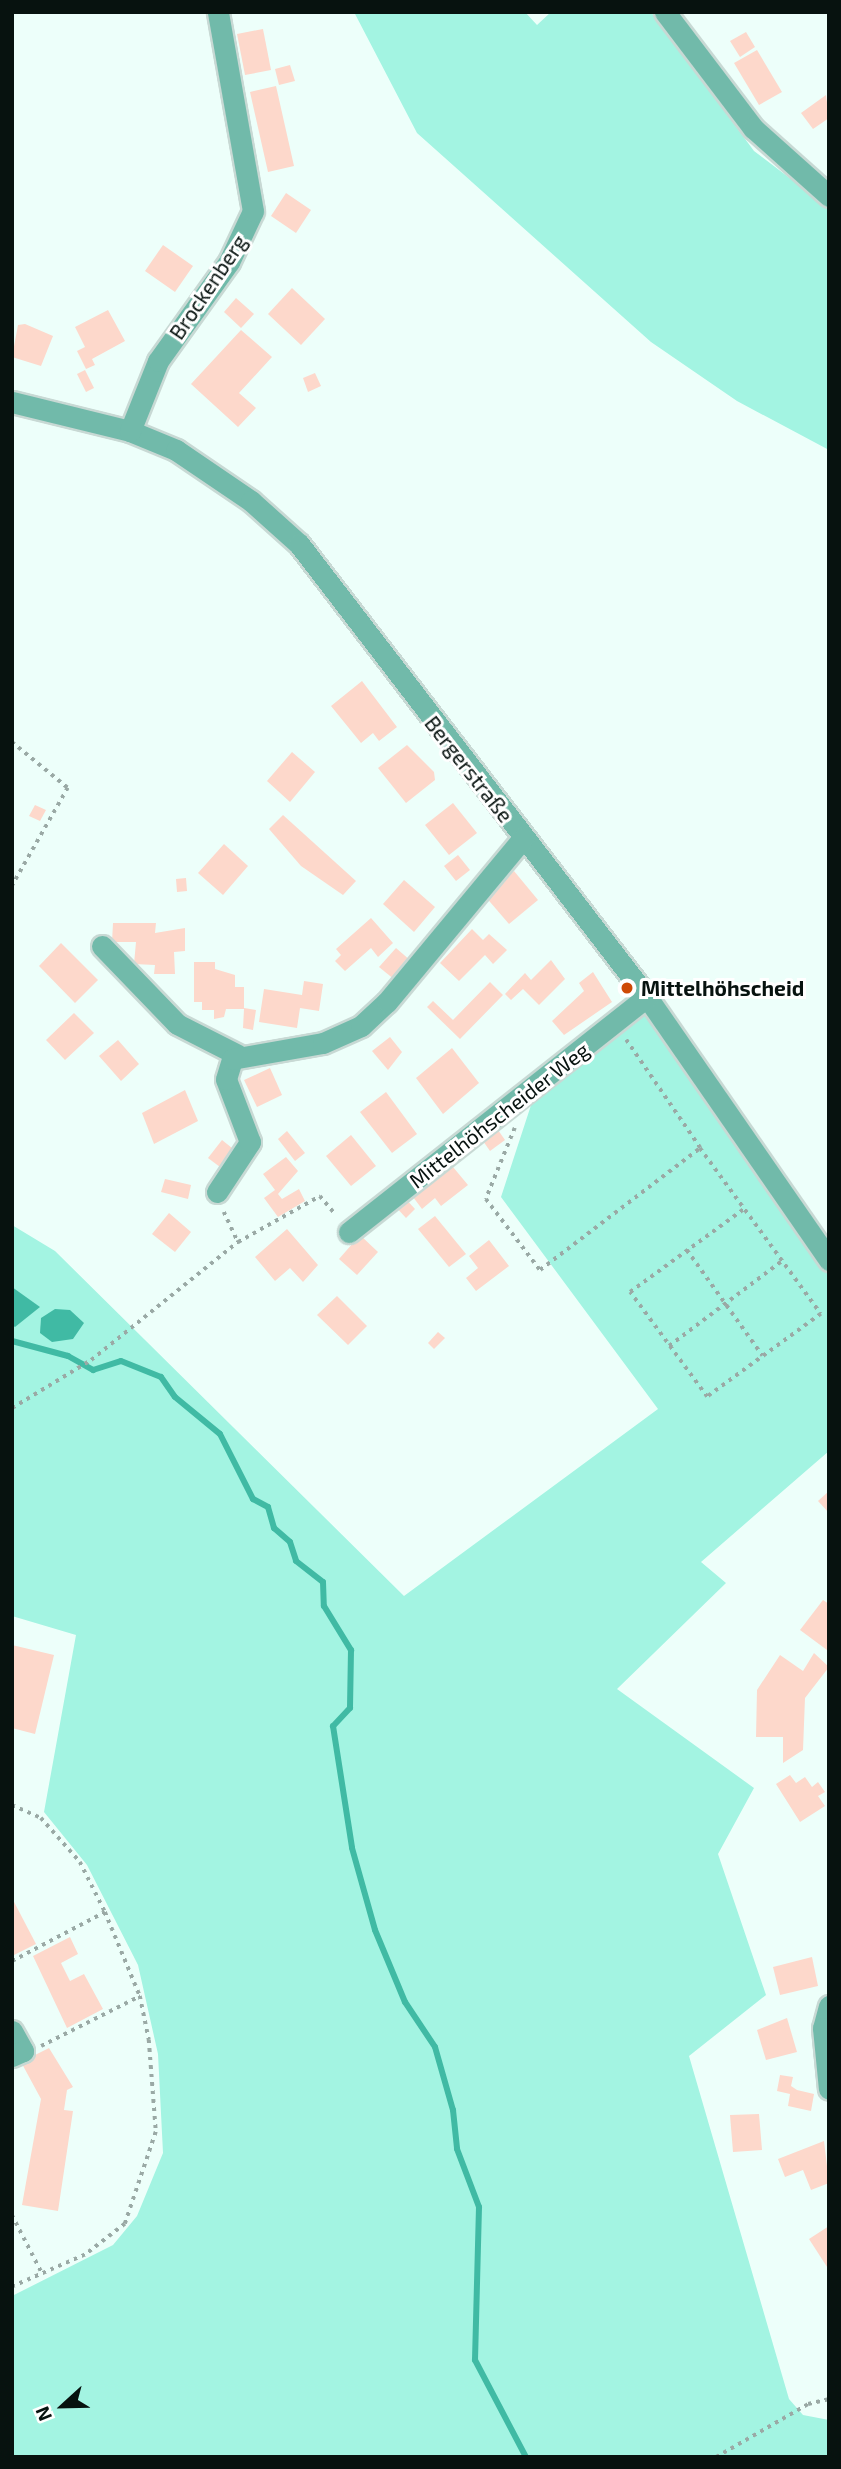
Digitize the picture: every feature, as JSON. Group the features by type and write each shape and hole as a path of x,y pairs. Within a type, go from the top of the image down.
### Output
{"street":[{"name":"Brockenberg","path":"130,431 159,361 229,262 253,211 218,12"},
{"path":"665,12 753,128 829,196"},
{"name":"Bergerstraße","path":"12,402 130,431 176,450 217,475 299,544 647,997 829,1260"},
{"path":"102,946 177,1024 238,1055 323,1043 361,1026 387,1002 523,838"},
{"name":"Mittelhöhscheider Weg","path":"349,1231 647,997"},
{"path":"217,1192 250,1142 226,1079 238,1055"},
{"path":"829,2006 823,2028 829,2089"},
{"path":"12,2031 17,2054"}],"path":[{"path":"12,742 68,788 12,886"},
{"path":"615,1024 699,1148 744,1209 821,1314 707,1397 630,1292 744,1209"},
{"path":"529,1092 486,1199 540,1270 699,1148"},
{"path":"217,1192 238,1242"},
{"path":"12,1408 74,1370 238,1242 320,1196 349,1231"},
{"path":"687,1250 763,1356"},
{"path":"669,1346 782,1261"},
{"path":"12,1805 41,1818 80,1861 105,1912 140,1996 149,2040 156,2132 133,2212 113,2236 12,2287"},
{"path":"12,1961 105,1912"},
{"path":"17,2054 140,1996"},
{"path":"12,2215 42,2273"},
{"path":"716,2457 808,2404 829,2399"}],"shaded area":[{"path":"354,12 525,12 537,25 551,12 651,12 754,151 829,208 829,450 737,401 651,342 417,133"},
{"path":"644,1014 829,1275 829,1451 701,1562 726,1583 617,1689 754,1788 718,1854 766,1995 689,2056 789,2399 803,2415 829,2420 829,2457 12,2457 12,2296 113,2245 137,2216 163,2153 158,2054 138,1965 87,1865 44,1812 76,1635 12,1616 12,1225 55,1251 404,1596 658,1409 501,1197 534,1096"},
{"path":"12,1287 40,1307 15,1327 12,1325"},
{"path":"55,1309 70,1310 84,1323 73,1339 52,1342 40,1333 41,1318"}],"building":[{"path":"263,29 271,70 245,75 237,34"},
{"path":"746,32 755,47 740,57 730,41"},
{"path":"757,50 782,92 759,105 734,63"},
{"path":"290,65 295,81 279,85 275,69"},
{"path":"276,86 294,166 268,172 250,92"},
{"path":"826,95 829,118 813,129 801,113"},
{"path":"286,193 311,210 296,233 271,216"},
{"path":"163,245 193,266 175,292 145,271"},
{"path":"292,288 325,319 301,345 268,314"},
{"path":"236,298 254,314 241,328 224,312"},
{"path":"108,310 125,341 92,359 95,365 86,369 77,351 85,347 75,327"},
{"path":"25,324 53,336 41,366 12,357 18,325"},
{"path":"241,330 272,357 239,393 256,408 238,427 191,384"},
{"path":"85,370 94,388 86,392 77,374"},
{"path":"315,373 321,386 308,392 303,378"},
{"path":"362,681 397,727 379,741 373,733 361,743 331,706"},
{"path":"407,745 434,772 435,780 406,803 378,768"},
{"path":"292,752 315,772 290,802 267,781"},
{"path":"453,803 477,833 449,855 425,825"},
{"path":"35,805 46,810 40,821 29,816"},
{"path":"283,815 356,881 343,895 301,866 269,829"},
{"path":"224,844 248,866 223,895 198,873"},
{"path":"458,855 470,870 456,881 444,866"},
{"path":"514,871 538,900 509,924 484,895"},
{"path":"186,878 187,891 177,892 176,879"},
{"path":"404,880 435,907 414,932 383,904"},
{"path":"371,918 393,943 378,957 371,948 345,971 335,961 341,955 336,949"},
{"path":"113,923 156,923 155,933 185,928 185,951 174,952 175,974 154,974 155,965 134,964 136,942 112,942"},
{"path":"472,929 483,940 489,934 507,950 493,964 485,955 459,981 440,963"},
{"path":"61,943 98,980 75,1003 39,966"},
{"path":"396,948 411,961 395,980 379,967"},
{"path":"551,960 565,979 539,1005 523,989 511,1000 505,994 525,973 531,980"},
{"path":"194,962 215,962 215,969 235,975 235,987 244,987 244,1008 256,1010 253,1030 243,1028 244,1009 226,1009 224,1017 214,1019 214,1010 202,1010 202,1002 194,1002"},
{"path":"593,972 612,1002 564,1035 552,1021 584,991 579,983"},
{"path":"304,981 323,984 319,1011 300,1008 297,1028 259,1022 264,989 302,995"},
{"path":"490,982 503,995 460,1039 427,1007 433,1001 453,1020"},
{"path":"74,1013 94,1033 65,1060 46,1040"},
{"path":"390,1037 402,1052 388,1070 372,1051"},
{"path":"118,1040 139,1064 121,1081 99,1056"},
{"path":"452,1048 479,1083 443,1114 416,1078"},
{"path":"270,1068 282,1095 257,1107 244,1080"},
{"path":"185,1090 198,1121 154,1144 142,1113"},
{"path":"386,1092 417,1134 392,1153 360,1112"},
{"path":"498,1130 505,1140 490,1151 483,1141"},
{"path":"287,1131 305,1153 295,1161 278,1139"},
{"path":"351,1135 376,1166 351,1186 326,1156"},
{"path":"222,1140 237,1152 224,1170 208,1158"},
{"path":"286,1157 298,1171 278,1194 282,1199 299,1189 305,1201 278,1217 264,1198 275,1190 263,1174"},
{"path":"453,1167 468,1185 441,1206 435,1198 422,1209 410,1193"},
{"path":"165,1179 191,1185 188,1199 161,1192"},
{"path":"404,1197 415,1209 406,1218 395,1206"},
{"path":"169,1213 191,1232 175,1252 152,1234"},
{"path":"435,1216 466,1254 449,1267 418,1229"},
{"path":"287,1229 318,1265 303,1282 290,1268 275,1281 255,1257"},
{"path":"360,1235 378,1252 357,1275 339,1259"},
{"path":"489,1240 509,1266 476,1291 466,1278 478,1268 469,1256"},
{"path":"337,1296 367,1326 348,1345 317,1315"},
{"path":"438,1332 445,1338 434,1349 428,1343"},
{"path":"829,1491 829,1513 818,1501"},
{"path":"823,1600 829,1604 827,1650 800,1630"},
{"path":"12,1645 54,1655 35,1734 12,1728"},
{"path":"814,1653 829,1667 805,1698 803,1750 783,1763 783,1737 756,1737 757,1690 780,1655 803,1671"},
{"path":"790,1775 796,1783 805,1777 812,1787 818,1782 825,1792 818,1796 825,1806 800,1822 776,1784"},
{"path":"12,1898 36,1944 12,1956"},
{"path":"70,1937 78,1954 61,1963 70,1981 84,1974 103,2009 67,2028 33,1956"},
{"path":"812,1957 818,1986 780,1995 773,1967"},
{"path":"787,2018 797,2052 766,2060 757,2030"},
{"path":"49,2048 73,2087 67,2090 64,2110 73,2111 58,2211 22,2205 41,2099 21,2062"},
{"path":"780,2075 793,2077 791,2086 797,2090 814,2094 811,2111 788,2106 790,2094 777,2091"},
{"path":"759,2114 762,2150 733,2152 730,2115"},
{"path":"824,2141 829,2183 811,2190 803,2170 785,2177 778,2159"},
{"path":"829,2226 829,2270 809,2239"}],"waterway":[{"path":"12,1341 68,1356 93,1370 121,1361 161,1377 175,1397 220,1434 253,1499 268,1507 274,1528 290,1542 296,1561 323,1582 324,1606 351,1650 350,1708 333,1726 352,1848 375,1930 405,2002 435,2047 453,2110 457,2149 479,2207 475,2360 526,2457"}],"place":[{"name":"Mittelhöhscheid","path":"627,988"}]}
